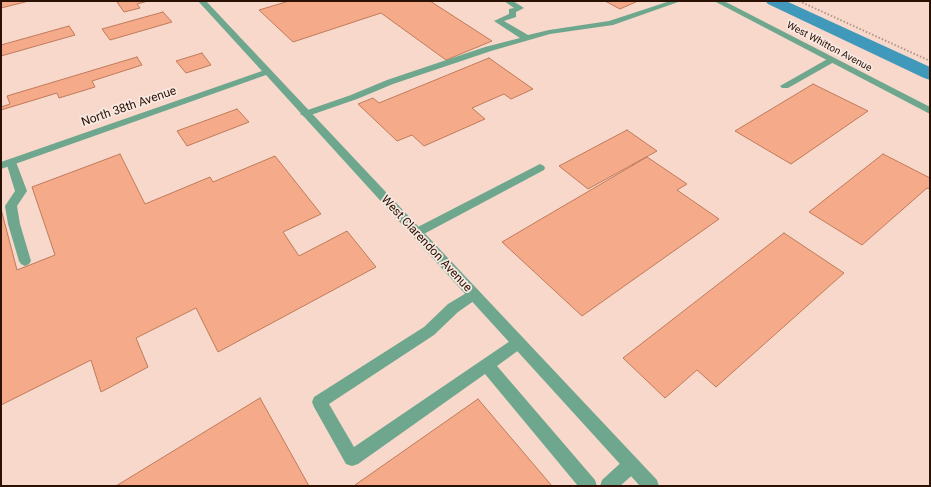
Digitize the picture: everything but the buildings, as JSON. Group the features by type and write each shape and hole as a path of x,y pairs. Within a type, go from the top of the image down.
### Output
{"street":[{"name":"West Clarendon Avenue","path":"202,1 651,486"},
{"path":"508,1 520,8 512,11 513,15 498,21 526,38"},
{"path":"306,114 354,97 390,82 526,38 550,32 610,23 677,1"},
{"name":"West Whitton Avenue","path":"718,1 930,110"},
{"path":"785,86 831,60"},
{"name":"North 38th Avenue","path":"6,164 267,72"},
{"path":"6,164 21,191 11,206 14,224 25,261"},
{"path":"416,233 540,168"},
{"path":"473,294 453,308 429,331 319,402 352,458 518,344"},
{"path":"487,365 589,486"},
{"path":"608,486 631,465"}],"path":[{"path":"799,1 930,61"}],"waterway":[{"path":"773,1 930,74"}]}
